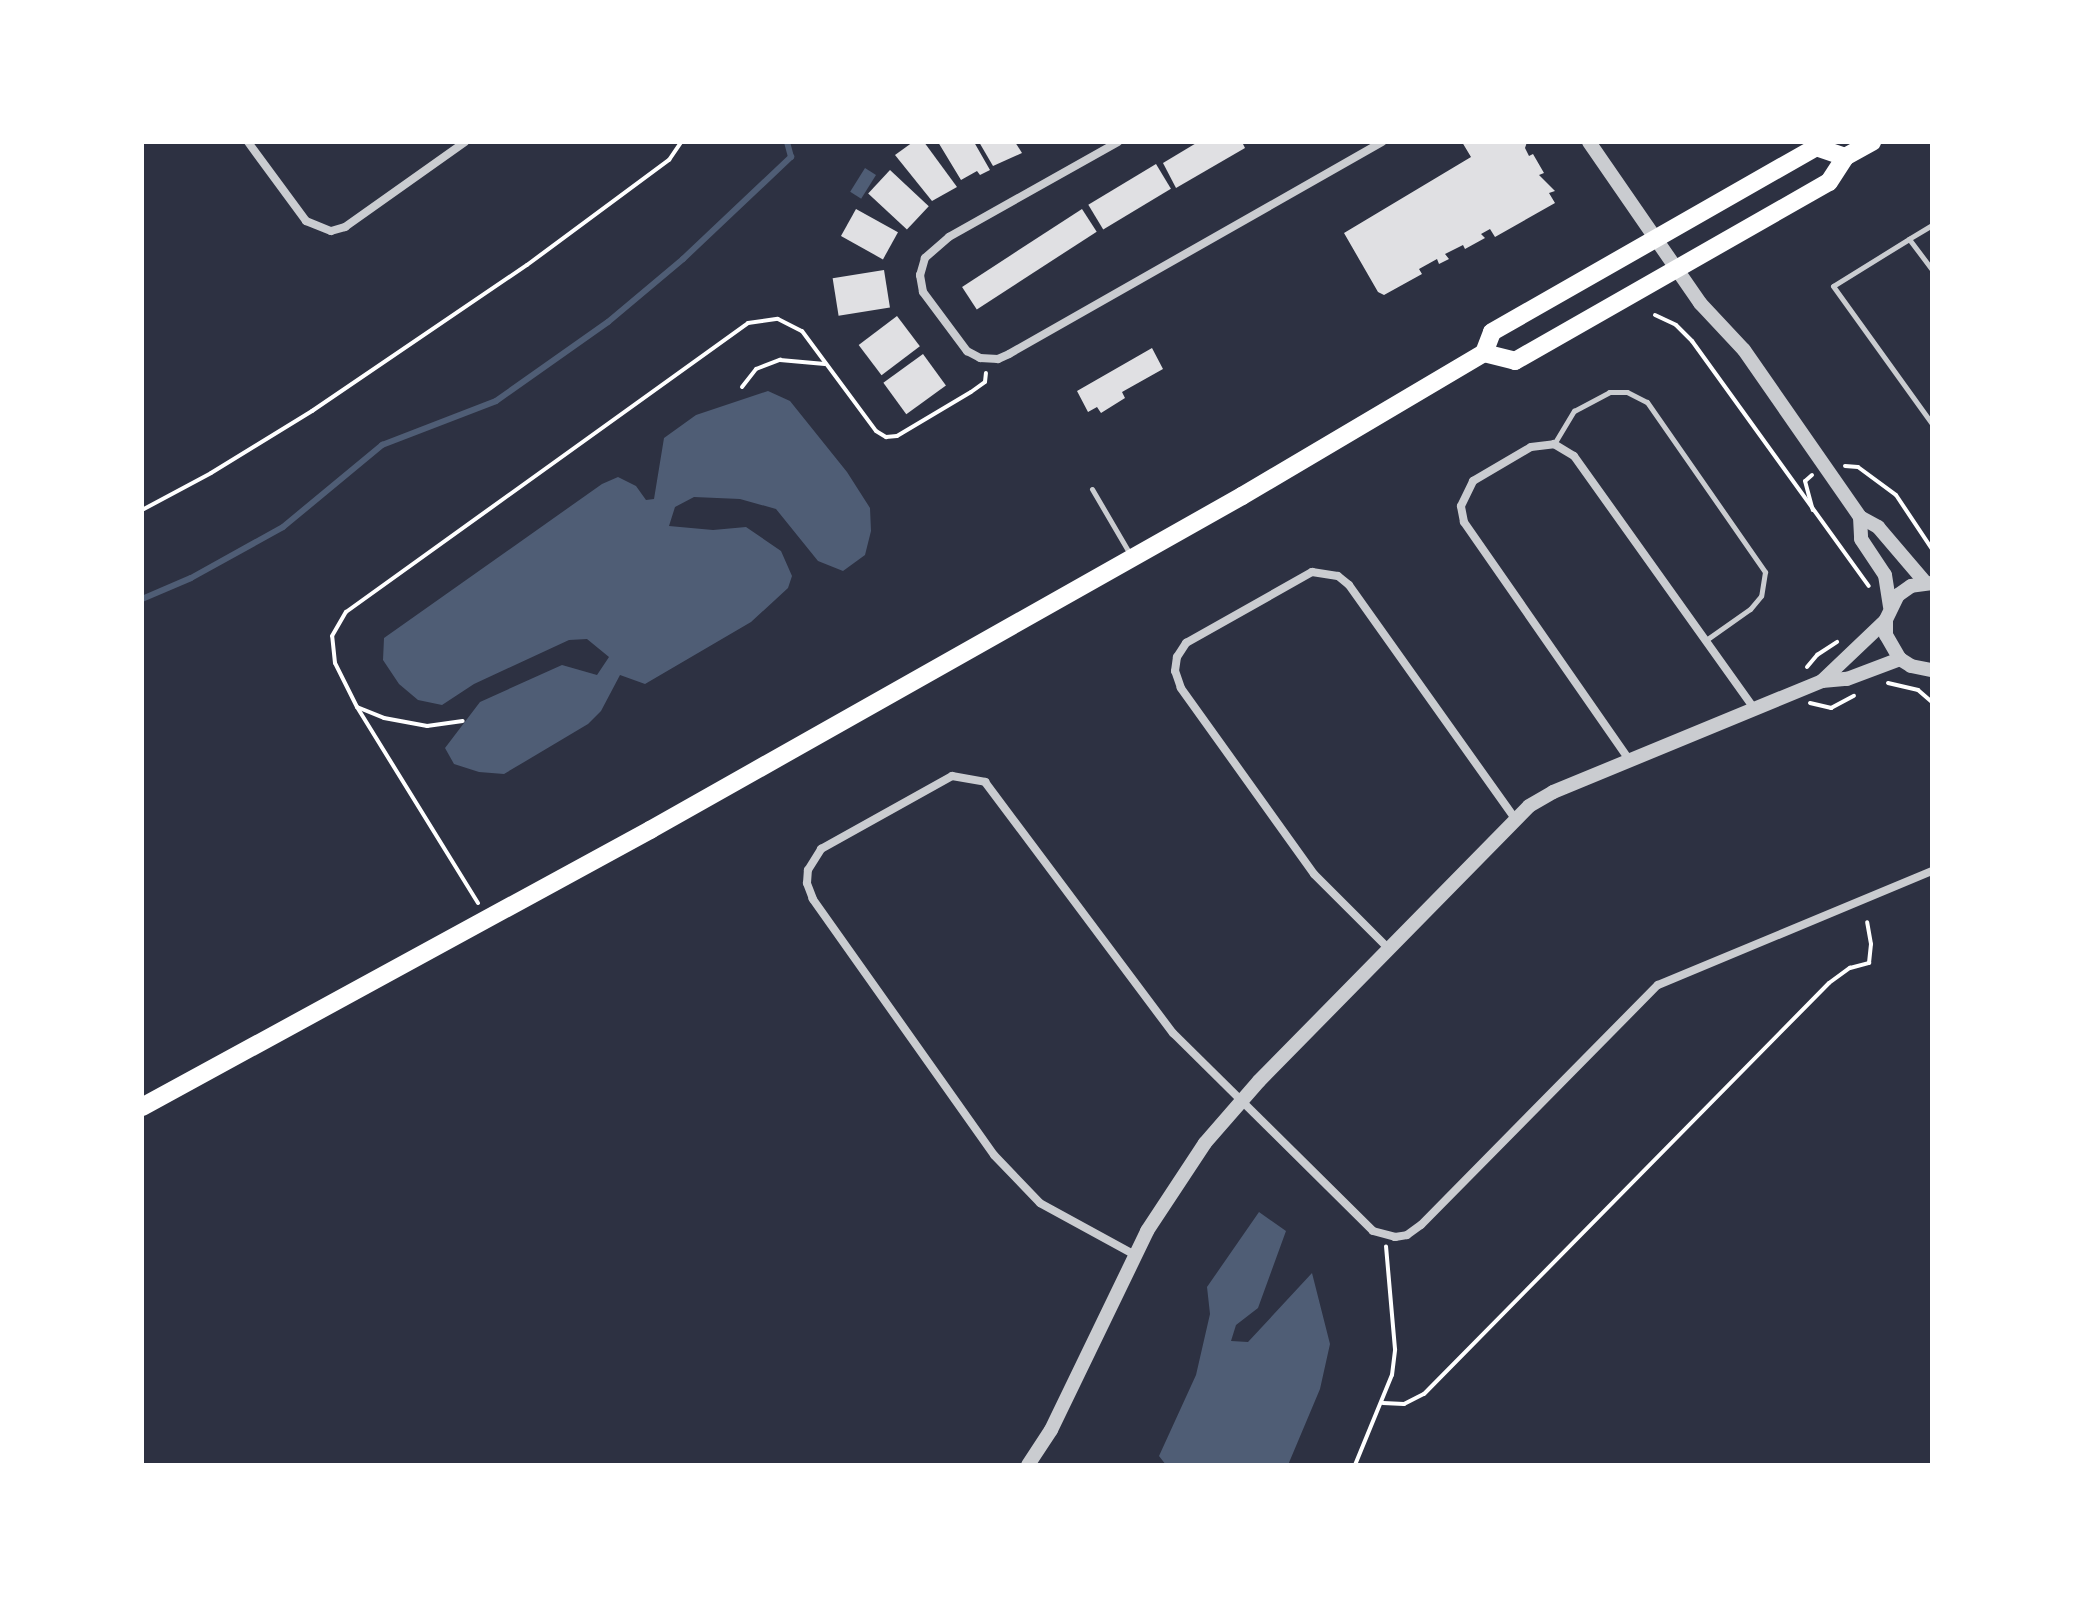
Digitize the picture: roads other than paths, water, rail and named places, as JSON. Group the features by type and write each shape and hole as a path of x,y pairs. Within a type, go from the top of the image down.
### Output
{"main road":[{"path":"1484,353 1515,361 1829,182 1845,157 1872,142"},
{"path":"142,1107 487,919 1133,558 1484,353 1492,332 1816,147 1845,157"}],"street":[{"path":"248,142 306,221 331,231 345,227 465,142"},
{"path":"1118,142 949,237 925,258 920,275 923,292 967,351 988,359 1009,354 1382,142"},
{"path":"1589,142 1700,303 1744,350 1860,517 1878,527 1928,582 1898,595 1888,614 1822,681"},
{"path":"1630,761 1464,522 1461,506 1473,481 1531,447 1554,444 1574,456 1755,710"},
{"path":"1860,517 1861,539 1885,575 1886,635 1900,659 1930,672"},
{"path":"1389,949 1314,874 1181,688 1175,671 1177,657 1186,643 1312,572 1338,576 1349,585 1515,819"},
{"path":"1028,1465 1051,1430 1135,1255 1177,1181 1241,1100 1515,819 1553,792 1822,681 1847,679 1900,659"},
{"path":"1135,1255 1049,1209 1002,1164 813,899 807,883 813,858 821,849 952,776 985,782 1149,1006 1373,1231 1386,1236 1407,1235 1421,1225 1658,985 1932,871"}],"lane":[{"path":"1932,225 1833,286 1932,424"},
{"path":"1909,239 1932,270"},
{"path":"1554,444 1574,411 1609,392 1627,392 1647,402 1765,572 1765,583 1756,603 1706,640"},
{"path":"1092,489 1133,558"}],"water":[{"path":"865,168 876,175 861,199 850,192"},
{"path":"768,391 790,401 847,472 870,508 871,531 865,555 843,571 818,561 776,509 740,499 694,497 675,507 669,526 713,530 746,527 781,551 792,576 788,588 751,622 645,684 620,675 601,711 588,724 504,774 479,772 454,764 445,748 480,702 562,665 597,675 609,657 587,639 569,640 474,684 442,705 418,700 399,684 383,660 384,638 602,484 618,477 636,486 646,500 654,499 664,438 696,415"},
{"path":"1259,1212 1286,1231 1258,1308 1236,1325 1231,1341 1248,1342 1312,1273 1330,1344 1320,1389 1288,1465 1166,1465 1159,1456 1196,1375 1210,1314 1207,1287"}],"waterway":[{"path":"142,599 191,578 283,527 382,445 496,401 608,322 683,259 791,157 787,142"}]}
